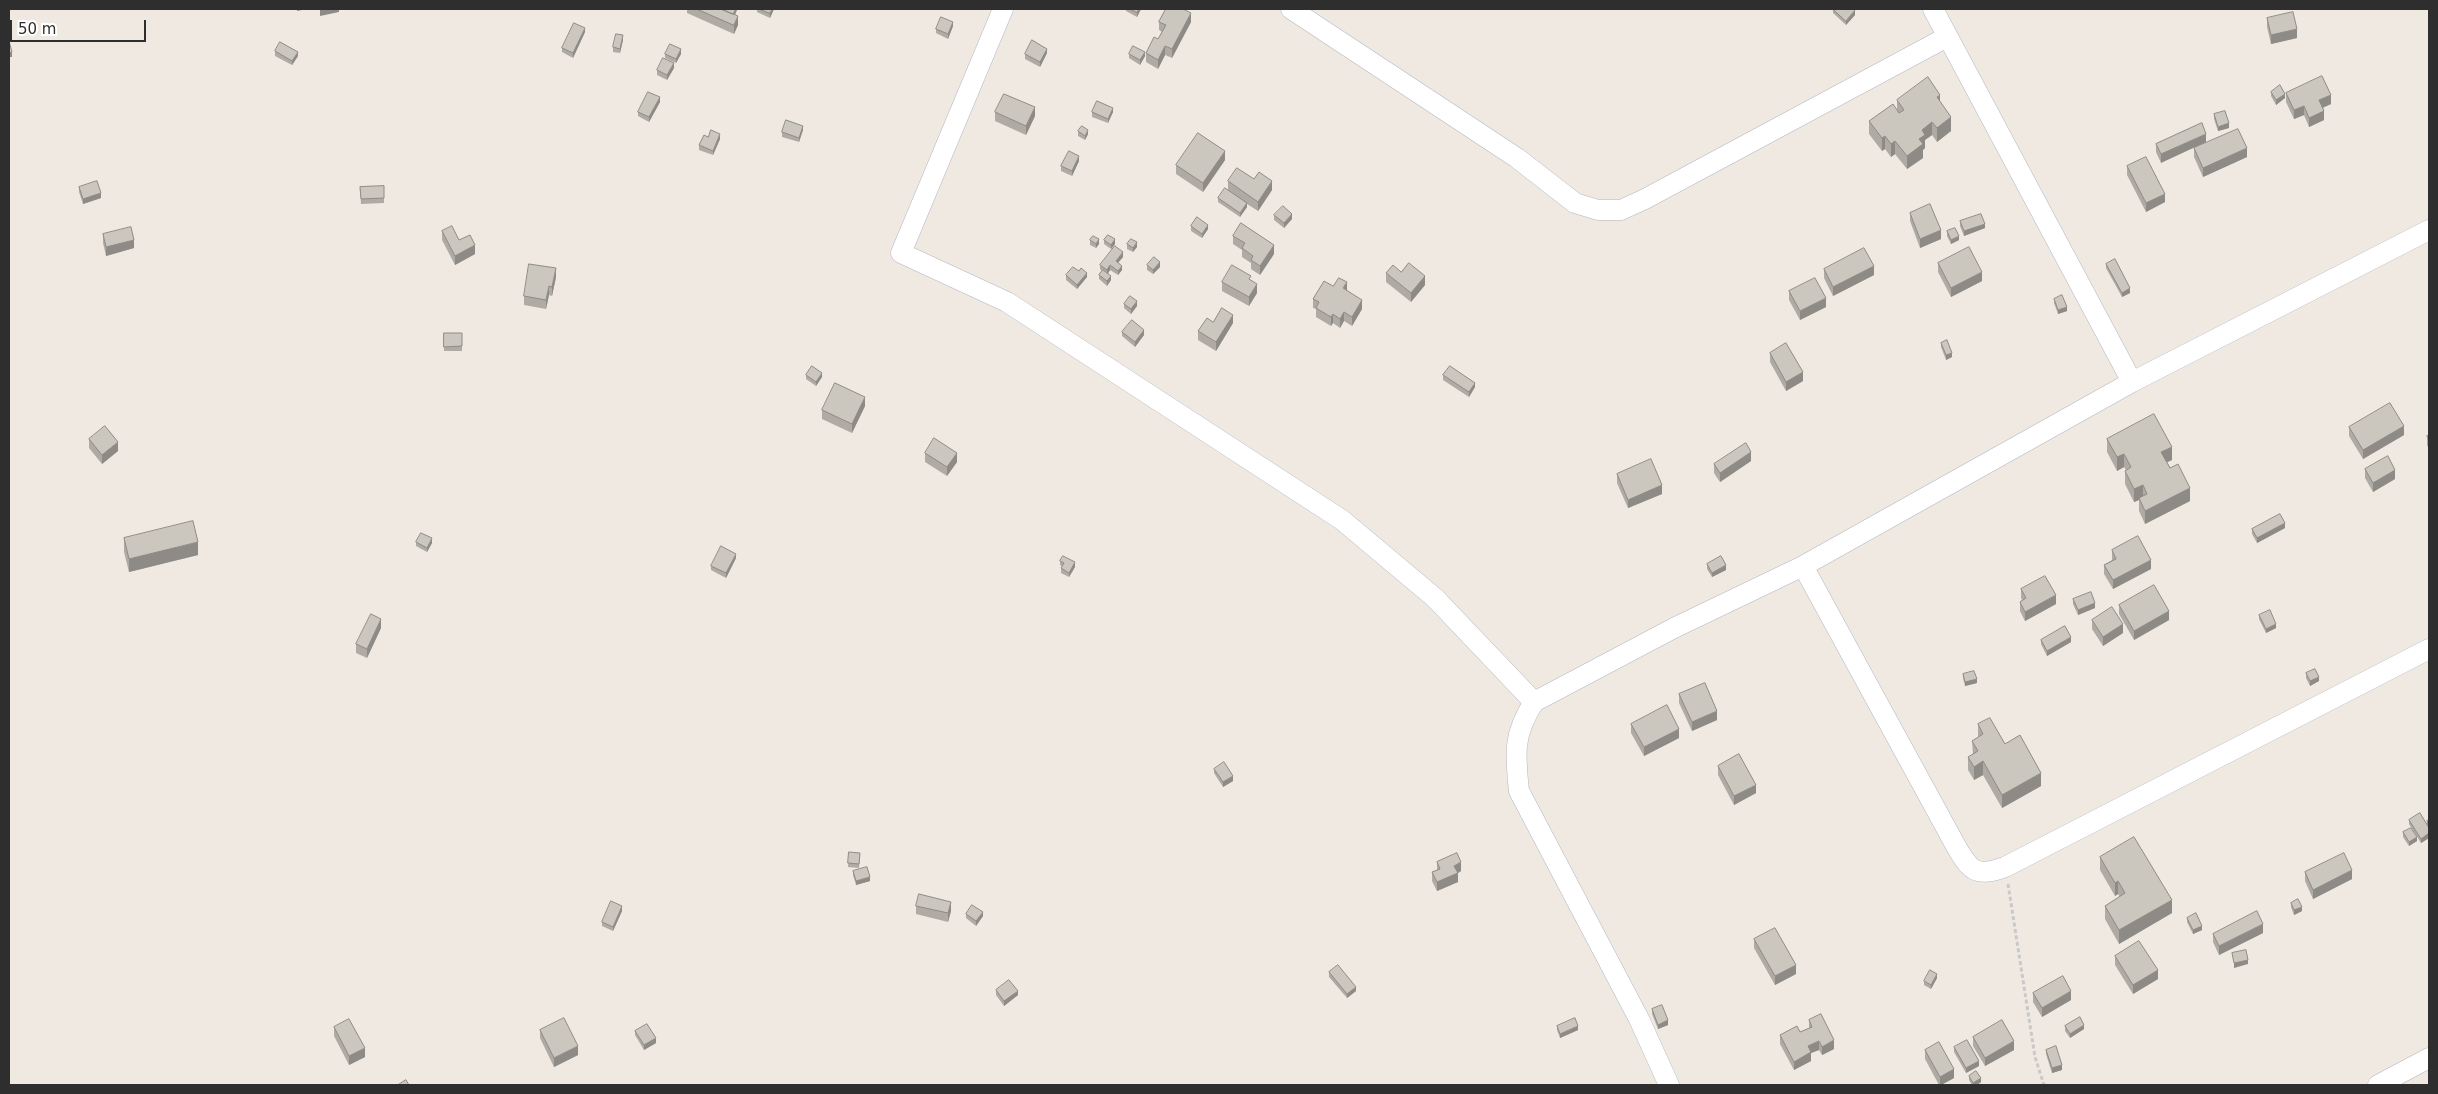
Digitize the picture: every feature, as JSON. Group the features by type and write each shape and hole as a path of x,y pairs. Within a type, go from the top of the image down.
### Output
{"street":[{"path":"1002,9 901,253 1007,302 1342,520 1436,598 1534,702"},
{"path":"1291,9 1517,158 1575,203 1598,210 1621,210 1645,199 1947,36"},
{"path":"1932,9 2132,382"},
{"path":"1669,1085 1639,1020 1519,791 1516,765 1517,742 1521,721 1534,702 1674,628 1803,566 2132,382 2429,230"},
{"path":"1803,566 1968,866 1980,871 1993,871 2005,867 2429,650"},
{"path":"2378,1085 2429,1058"}],"path":[{"path":"2005,867 2035,1057 2044,1085"}],"building":[{"path":"697,9 721,9 738,16 734,25"},
{"path":"721,9 736,9 733,14"},
{"path":"759,9 772,9 770,13"},
{"path":"1166,9 1183,9 1191,13 1172,49 1165,46 1158,60 1146,53 1154,37 1158,39 1166,25 1159,22"},
{"path":"1833,9 1854,9 1855,10 1846,21"},
{"path":"2293,12 2297,29 2271,35 2267,18"},
{"path":"941,17 953,22 948,34 936,29"},
{"path":"574,23 585,28 573,53 562,48"},
{"path":"616,34 623,35 620,49 613,47"},
{"path":"1032,40 1047,49 1040,62 1025,54"},
{"path":"9,41 12,52 9,53"},
{"path":"280,42 298,52 292,61 275,51"},
{"path":"670,44 681,49 676,59 665,54"},
{"path":"1133,46 1145,52 1140,60 1129,54"},
{"path":"663,58 674,63 667,75 657,70"},
{"path":"2322,76 2331,95 2319,100 2324,111 2309,118 2304,106 2294,110 2286,93"},
{"path":"1928,77 1940,95 1937,97 1951,117 1937,128 1932,122 1922,130 1925,135 1919,139 1923,144 1907,156 1895,141 1891,144 1885,136 1882,138 1869,121 1893,104 1899,113 1904,110 1897,100"},
{"path":"2280,85 2285,94 2276,100 2271,92"},
{"path":"648,92 660,97 649,117 638,112"},
{"path":"1004,94 1035,107 1026,126 995,112"},
{"path":"1097,101 1113,108 1108,119 1092,112"},
{"path":"2225,111 2229,123 2218,127 2214,114"},
{"path":"786,120 803,126 799,138 782,132"},
{"path":"2202,123 2206,134 2161,154 2156,144"},
{"path":"1082,126 1088,130 1085,136 1078,131"},
{"path":"2238,129 2247,148 2203,168 2194,148"},
{"path":"711,130 720,134 713,151 699,145 704,135 708,137"},
{"path":"1198,133 1225,151 1203,183 1176,165"},
{"path":"1069,151 1079,156 1072,171 1061,166"},
{"path":"2146,157 2165,194 2146,203 2127,166"},
{"path":"1237,168 1254,179 1259,172 1272,181 1258,202 1228,181"},
{"path":"97,181 101,193 83,199 79,187"},
{"path":"384,186 384,198 361,199 360,187"},
{"path":"1225,188 1247,203 1240,213 1218,198"},
{"path":"1930,204 1941,230 1920,239 1910,213"},
{"path":"1283,206 1292,214 1284,223 1274,215"},
{"path":"1981,214 1985,224 1964,231 1960,221"},
{"path":"1197,217 1208,225 1202,234 1191,226"},
{"path":"1241,223 1274,245 1260,266 1251,260 1253,256 1242,248 1245,243 1233,236"},
{"path":"452,226 459,240 470,235 475,245 455,256 442,231"},
{"path":"131,227 134,240 106,247 103,234"},
{"path":"1955,228 1959,236 1951,240 1947,231"},
{"path":"1108,235 1115,239 1111,245 1104,240"},
{"path":"1093,236 1099,239 1096,244 1090,240"},
{"path":"1131,239 1137,242 1133,248 1127,244"},
{"path":"1115,246 1123,252 1116,261 1122,266 1118,271 1110,265 1107,270 1100,265"},
{"path":"1969,247 1982,272 1951,288 1938,263"},
{"path":"1864,248 1874,266 1833,287 1824,269"},
{"path":"1154,257 1160,262 1153,270 1147,265"},
{"path":"2115,259 2130,288 2122,293 2106,264"},
{"path":"1409,263 1425,276 1411,293 1386,273 1393,265 1401,272"},
{"path":"529,264 556,268 552,287 549,286 546,300 524,296"},
{"path":"1232,265 1251,276 1249,279 1257,284 1249,297 1222,282"},
{"path":"1073,267 1079,271 1081,268 1087,273 1077,285 1066,275"},
{"path":"1103,270 1111,276 1107,281 1099,275"},
{"path":"1339,278 1347,282 1343,288 1362,300 1352,317 1344,312 1340,319 1333,314 1331,317 1316,308 1319,302 1313,299 1324,281 1333,286"},
{"path":"1815,278 1826,298 1800,311 1789,291"},
{"path":"2062,295 2067,307 2058,310 2054,299"},
{"path":"1130,296 1137,301 1131,309 1124,304"},
{"path":"1222,308 1233,315 1216,342 1198,331 1207,318 1213,322"},
{"path":"1132,320 1144,330 1135,342 1122,332"},
{"path":"444,333 462,333 462,346 444,347"},
{"path":"1947,340 1952,353 1946,355 1941,343"},
{"path":"1786,343 1803,372 1786,382 1770,353"},
{"path":"812,366 822,373 816,382 806,375"},
{"path":"1450,366 1475,383 1469,392 1443,375"},
{"path":"835,383 865,397 852,424 822,410"},
{"path":"2390,403 2404,426 2363,450 2349,427"},
{"path":"2154,414 2172,447 2161,452 2170,468 2178,464 2190,488 2145,511 2139,498 2147,494 2143,485 2134,489 2125,471 2131,467 2124,454 2117,457 2107,439"},
{"path":"105,426 118,442 102,455 89,439"},
{"path":"934,438 957,453 947,467 925,453"},
{"path":"1746,443 1751,452 1720,473 1714,464"},
{"path":"2388,456 2395,470 2373,483 2365,469"},
{"path":"1651,459 1662,485 1628,500 1617,474"},
{"path":"2280,514 2285,523 2257,538 2252,529"},
{"path":"193,521 198,542 129,559 124,538"},
{"path":"421,533 432,538 427,548 416,542"},
{"path":"2138,536 2151,560 2113,580 2104,565 2116,559 2112,550"},
{"path":"721,546 736,554 726,573 711,566"},
{"path":"1063,556 1075,562 1069,573 1061,568 1064,563 1060,561"},
{"path":"1721,556 1726,565 1712,573 1707,564"},
{"path":"2045,576 2056,595 2025,612 2020,602 2026,598 2021,589"},
{"path":"2154,585 2169,611 2134,631 2119,605"},
{"path":"2091,592 2095,603 2078,610 2073,599"},
{"path":"2112,607 2123,624 2103,637 2092,620"},
{"path":"2270,610 2276,624 2266,629 2259,615"},
{"path":"371,614 381,619 367,649 356,644"},
{"path":"2065,626 2071,637 2047,651 2041,640"},
{"path":"2315,669 2319,677 2310,681 2306,673"},
{"path":"1974,671 1977,679 1965,682 1963,674"},
{"path":"1705,683 1717,711 1692,722 1679,694"},
{"path":"1667,705 1679,729 1644,747 1631,724"},
{"path":"1990,718 2005,744 2020,735 2041,773 2002,795 1983,761 1974,767 1968,757 1978,751 1972,741 1983,734 1978,724"},
{"path":"1739,754 1756,785 1734,796 1718,766"},
{"path":"1224,762 1233,776 1223,782 1214,769"},
{"path":"2420,813 2429,828 2429,833 2421,839 2409,820"},
{"path":"2411,828 2417,837 2409,842 2403,832"},
{"path":"2134,837 2172,900 2119,930 2105,906 2125,893 2118,881 2115,883 2100,857"},
{"path":"849,852 860,853 859,864 848,863"},
{"path":"1457,853 1461,862 1454,866 1458,873 1437,882 1432,872 1440,869 1437,862"},
{"path":"2344,853 2352,870 2313,890 2305,872"},
{"path":"867,867 870,877 856,881 853,871"},
{"path":"919,894 951,902 948,913 916,906"},
{"path":"2298,899 2302,907 2294,910 2291,903"},
{"path":"611,901 622,906 613,927 602,922"},
{"path":"972,905 983,912 976,921 966,914"},
{"path":"2257,911 2263,924 2219,946 2213,934"},
{"path":"2196,913 2202,926 2193,930 2187,918"},
{"path":"1775,928 1796,965 1775,976 1754,939"},
{"path":"2139,941 2158,970 2133,985 2115,956"},
{"path":"2246,950 2248,960 2234,963 2232,953"},
{"path":"1338,965 1356,987 1347,994 1329,972"},
{"path":"1930,970 1937,974 1931,985 1924,981"},
{"path":"2063,976 2071,991 2042,1008 2033,993"},
{"path":"1009,980 1018,991 1004,1001 996,990"},
{"path":"1662,1005 1668,1020 1658,1025 1652,1009"},
{"path":"1821,1014 1834,1040 1822,1047 1819,1041 1808,1046 1811,1052 1794,1062 1780,1035 1797,1026 1800,1032 1812,1027 1809,1020"},
{"path":"2080,1017 2084,1025 2070,1034 2065,1026"},
{"path":"564,1018 578,1046 554,1058 540,1030"},
{"path":"1575,1018 1578,1026 1560,1034 1557,1026"},
{"path":"349,1019 365,1048 349,1056 334,1027"},
{"path":"2002,1020 2014,1041 1985,1058 1973,1037"},
{"path":"647,1024 656,1038 644,1045 635,1031"},
{"path":"1967,1040 1979,1061 1966,1068 1954,1047"},
{"path":"1939,1042 1954,1069 1940,1077 1925,1050"},
{"path":"2056,1046 2062,1065 2052,1068 2046,1050"},
{"path":"1976,1071 1981,1078 1973,1083 1969,1076"},
{"path":"406,1080 409,1085 398,1085"}]}
